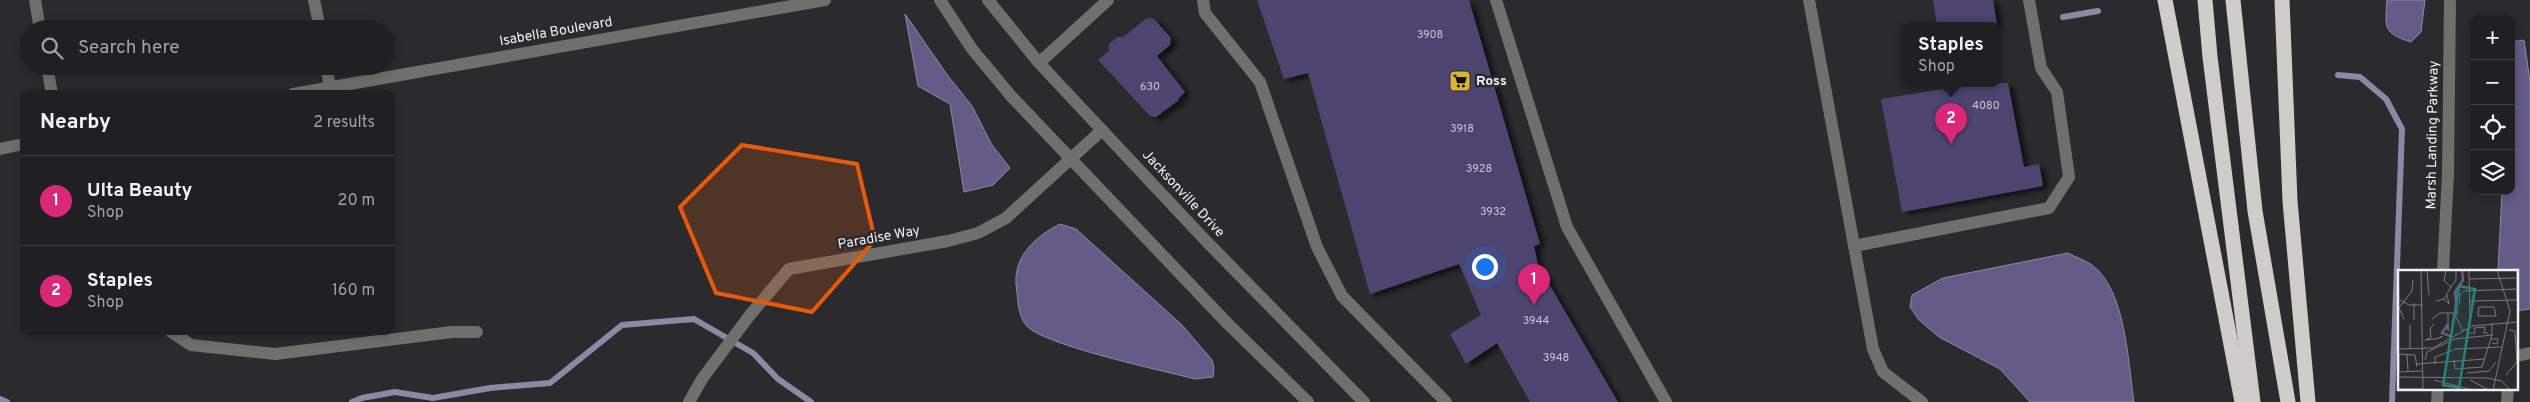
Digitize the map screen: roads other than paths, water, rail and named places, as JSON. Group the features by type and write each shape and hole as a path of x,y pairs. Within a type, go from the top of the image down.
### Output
{"highway":[{"path":"2164,0 2242,402"},
{"path":"2205,0 2210,57 2253,402"},
{"path":"2233,0 2255,211 2288,402"},
{"path":"2282,0 2290,201 2308,402"}],"street":[{"path":"314,0 318,20"},
{"name":"Isabella Boulevard","path":"314,90 825,0"},
{"path":"940,0 972,49 1011,96 1228,324 1308,402"},
{"name":"Jacksonville Drive","path":"988,0 1038,63 1207,242 1364,402"},
{"path":"1038,63 1108,0"},
{"path":"1203,0 1205,13 1260,82 1317,247 1342,296 1446,402"},
{"path":"1496,0 1567,227 1666,402"},
{"path":"1809,0 1873,349 1883,372 1922,402"},
{"path":"1854,246 2049,208 2069,177 2057,92 2041,68 2029,0"},
{"name":"Marsh Landing Parkway","path":"2443,270 2448,165 2450,0"},
{"path":"39,1 40,20"},
{"path":"49,75 51,90"},
{"path":"328,75 330,87"},
{"name":"Paradise Way","path":"689,402 702,380 750,315 789,269 948,241 978,233 1006,218 1102,130"},
{"path":"0,149 20,145"},
{"path":"176,335 191,345 275,354 452,332 477,332"}],"waterway":[{"path":"2063,17 2098,11"},
{"path":"2338,75 2360,77 2386,99 2402,129 2392,402"},
{"path":"352,402 362,398 395,392 433,398 490,388 550,383 622,325 694,319 753,353 778,379 811,402"},
{"path":"0,399 7,402"}],"place":[{"name":"Ross","path":"1460,81"},
{"name":"Staples","path":"1951,144"},
{"name":"Ulta Beauty","path":"1534,305"}]}
